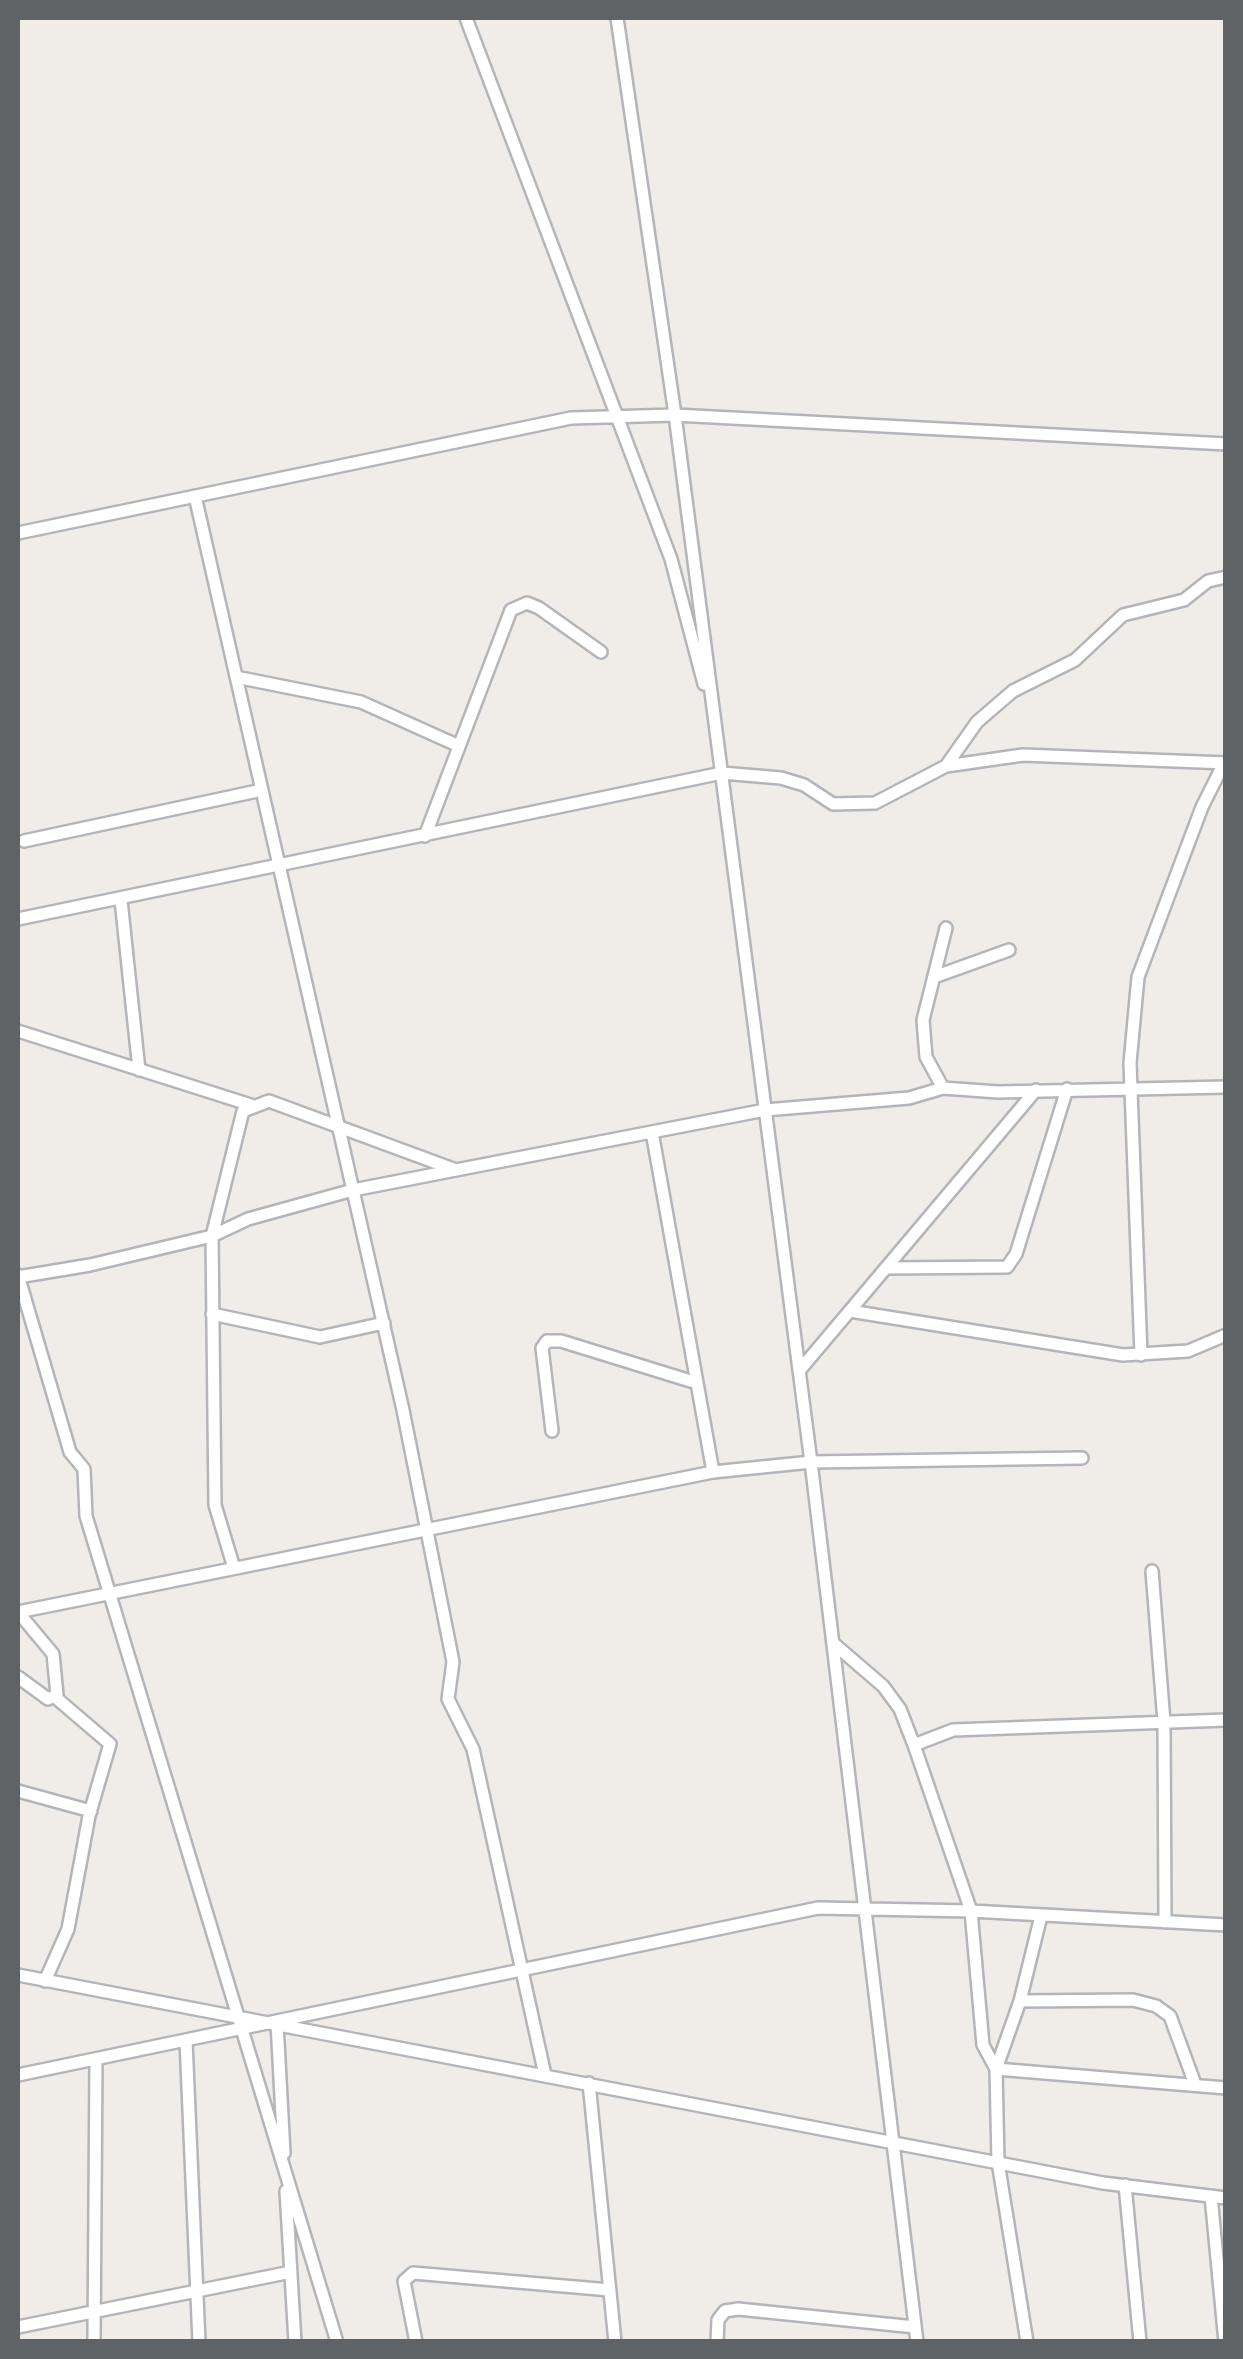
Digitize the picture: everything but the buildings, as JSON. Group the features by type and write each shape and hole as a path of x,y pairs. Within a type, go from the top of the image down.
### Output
{"street":[{"path":"466,18 671,558 716,732"},
{"path":"617,18 675,415 766,1110 917,2342"},
{"path":"18,533 570,418 675,415 1226,444"},
{"path":"195,496 384,1323 453,1662 448,1699 473,1749 545,2074"},
{"path":"946,766 977,722 1001,701 1075,660 1124,615 1184,600 1208,581 1226,577"},
{"path":"426,836 516,605 539,608 601,652"},
{"path":"236,677 361,702 460,746"},
{"path":"18,919 722,774 782,778 804,785 834,804 875,803 946,766 1024,755 1225,763 1195,824 1138,977 1133,1086 1140,1355"},
{"path":"24,840 262,790"},
{"path":"120,900 138,1070"},
{"path":"943,1088 926,1057 923,1020 946,928"},
{"path":"934,977 1008,950"},
{"path":"18,1032 251,1105"},
{"path":"337,2342 86,1516 84,1469 70,1452 18,1276 90,1266 212,1236 248,1218 353,1190 766,1110 908,1098 943,1088 1226,1087"},
{"path":"886,1268 1007,1267 1016,1254 1066,1088"},
{"path":"799,1371 1036,1090"},
{"path":"234,1568 215,1505 212,1236 243,1112 251,1105 269,1101 456,1170"},
{"path":"652,1132 713,1472"},
{"path":"850,1311 1140,1355 1188,1351 1226,1335"},
{"path":"212,1314 320,1337 384,1323"},
{"path":"552,1431 542,1348 547,1341 561,1341 697,1383"},
{"path":"46,1981 68,1930 91,1811 110,1744 55,1697 53,1654 18,1612 713,1472 811,1462 1082,1458"},
{"path":"1152,1571 1164,1722 1165,1922"},
{"path":"833,1642 884,1686 900,1709 971,1911 983,2045 996,2069"},
{"path":"18,1677 48,1699 55,1697"},
{"path":"914,1746 953,1730 1226,1720"},
{"path":"18,1792 91,1811"},
{"path":"18,2075 818,1908 971,1911 1226,1926"},
{"path":"1027,2342 998,2162 996,2069 1020,2000 1041,1916"},
{"path":"18,1975 1125,2186 1226,2198"},
{"path":"1020,2000 1133,2000 1156,2006 1170,2016 1195,2084"},
{"path":"277,2023 294,2342"},
{"path":"186,2041 200,2342"},
{"path":"94,2342 96,2059"},
{"path":"996,2069 1226,2088"},
{"path":"589,2083 615,2342"},
{"path":"1125,2186 1140,2342"},
{"path":"1211,2196 1225,2342"},
{"path":"18,2327 291,2272"},
{"path":"416,2342 404,2281 414,2272 610,2290"},
{"path":"717,2342 718,2320 724,2312 738,2309 915,2327"}]}
